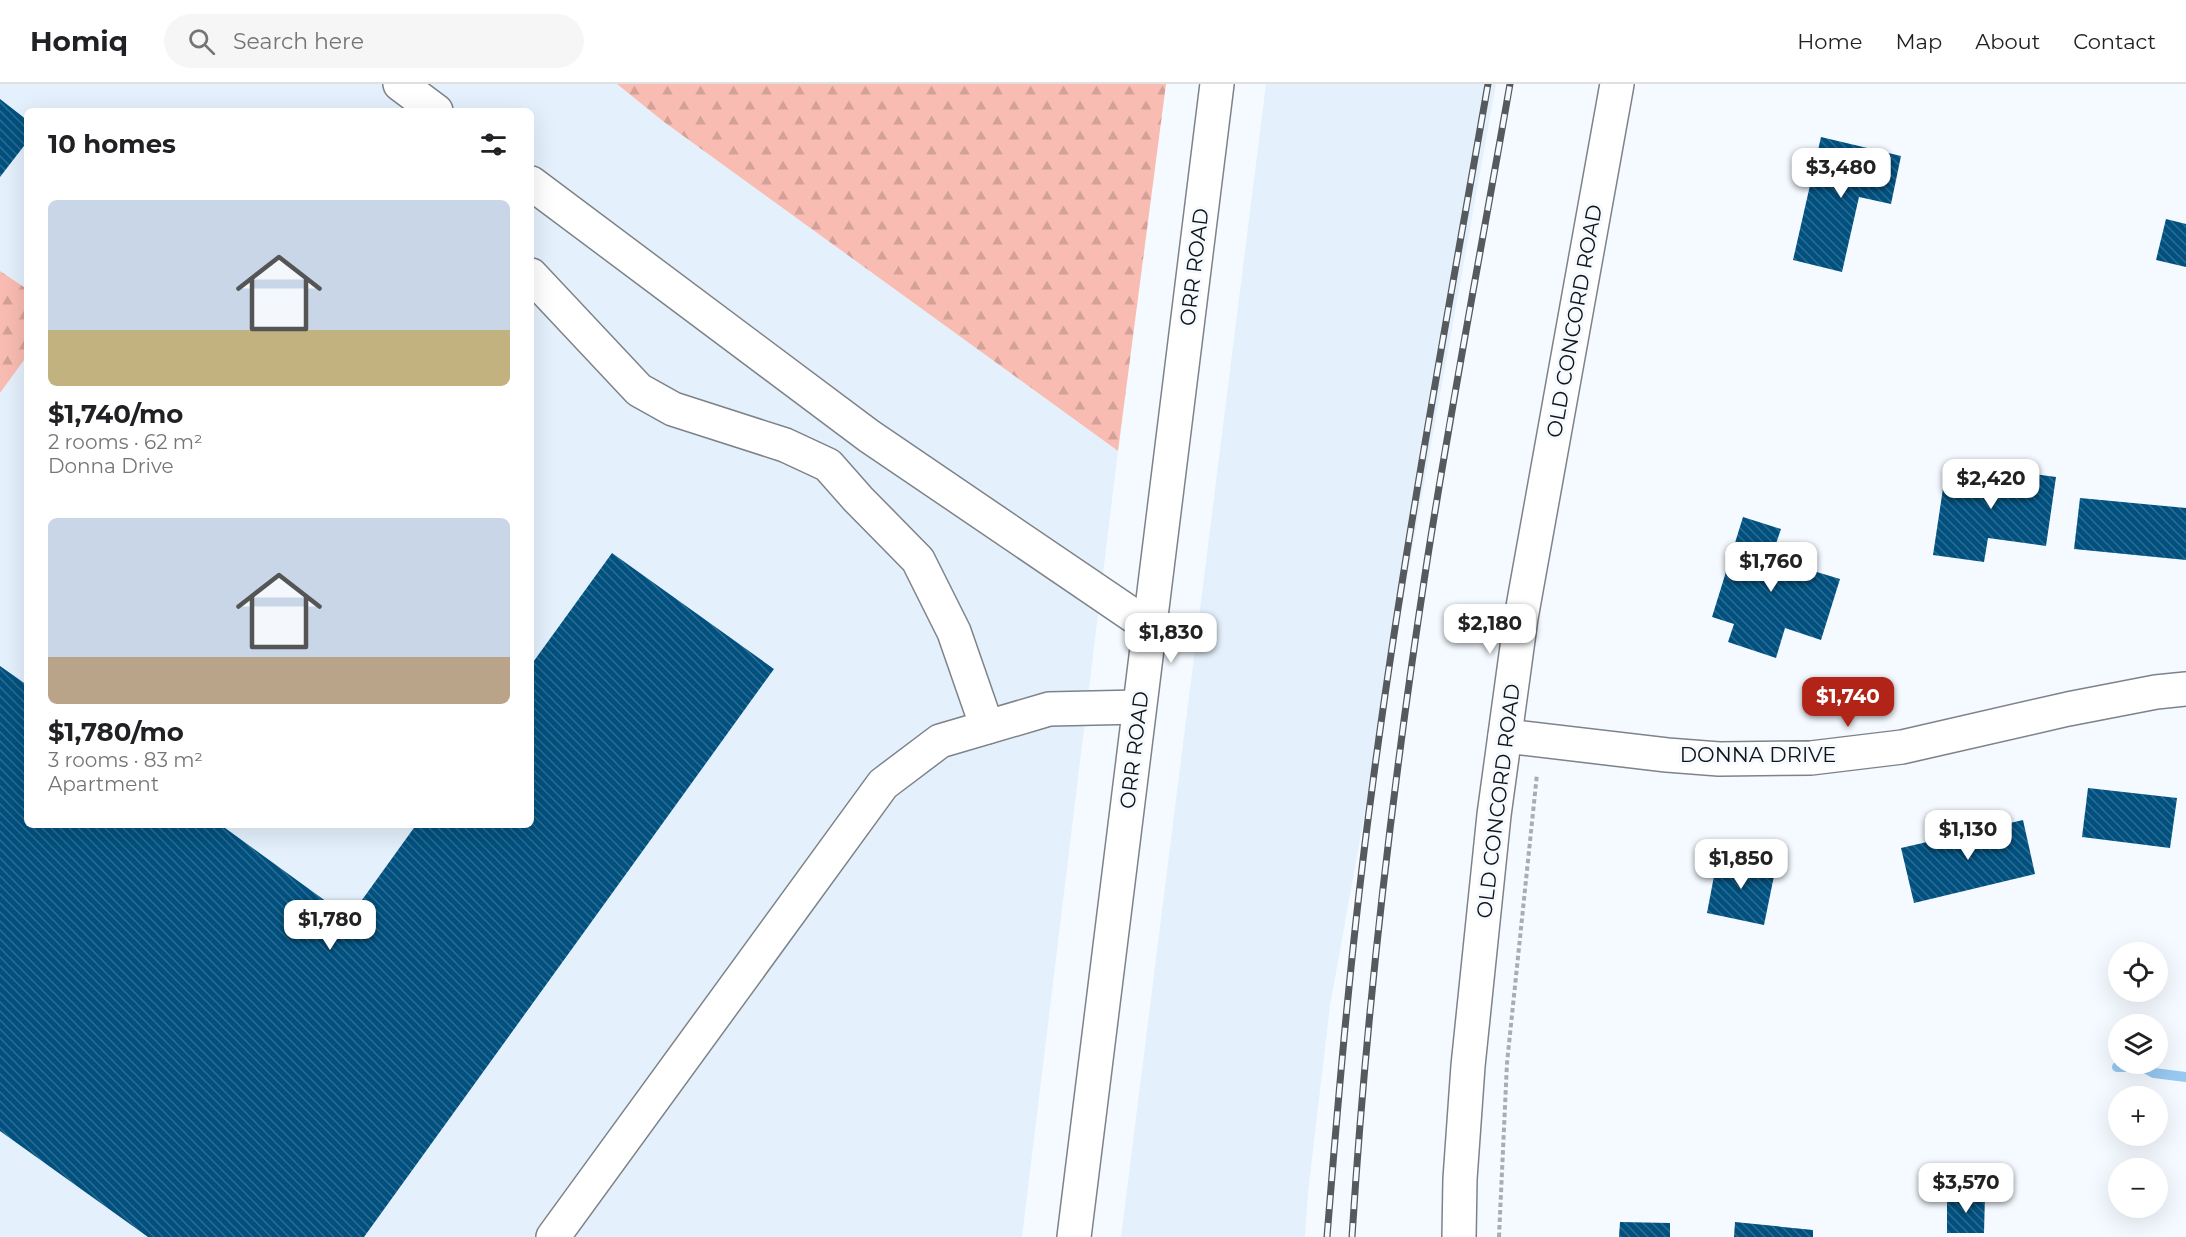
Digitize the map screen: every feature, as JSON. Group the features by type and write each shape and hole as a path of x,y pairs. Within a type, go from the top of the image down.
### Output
{"street":[{"path":"400,84 432,108"},
{"name":"ORR ROAD","path":"1074,1237 1217,84"},
{"name":"OLD CONCORD ROAD","path":"1459,1237 1460,1179 1468,1066 1494,815 1521,618 1617,84"},
{"path":"534,185 869,436 1150,627"},
{"path":"534,278 639,390 674,409 785,445 828,465 858,500 918,560 954,632 987,727"},
{"name":"DONNA DRIVE","path":"1505,736 1698,757 1811,758 1902,747 2068,709 2156,692 2186,689"},
{"path":"553,1237 883,783 940,741 987,727 1049,709 1139,707"}],"path":[{"path":"1499,1237 1507,1062 1540,740"}],"shaded area":[{"path":"0,84 617,84 664,122 1118,451 1022,1237 0,1237 0,393 24,360 24,828 534,828 534,108 24,108 24,287 0,271"},
{"path":"1266,84 1496,84 1330,1006 1305,1237 1121,1237"}],"green space":[{"path":"617,84 1166,84 1118,451 664,122"},
{"path":"0,271 24,287 24,360 0,393"}],"building":[{"path":"0,99 24,118 24,146 0,177"},
{"path":"1821,137 1901,156 1891,204 1859,197 1842,272 1793,260"},
{"path":"2166,219 2186,224 2186,267 2156,260"},
{"path":"1947,462 2056,477 2046,546 1988,538 1984,562 1933,555"},
{"path":"2080,498 2186,508 2186,560 2074,549"},
{"path":"1743,517 1781,529 1771,558 1840,579 1821,640 1785,628 1776,658 1728,642 1734,624 1712,617"},
{"path":"612,553 774,669 364,1237 148,1237 0,1131 0,666 24,683 24,828 225,828 349,918 414,828 534,828 534,661"},
{"path":"2088,788 2177,798 2170,848 2082,837"},
{"path":"2023,820 2035,874 1914,903 1901,848"},
{"path":"1718,855 1776,866 1764,925 1707,913"},
{"path":"1947,1195 1985,1195 1984,1233 1947,1233"},
{"path":"1620,1222 1670,1223 1670,1237 1619,1237"},
{"path":"1735,1222 1813,1230 1813,1237 1734,1237"}],"waterway":[{"path":"2162,1074 2186,1077"}],"railway":[{"path":"1327,1237 1352,957 1384,701 1426,436 1488,84"},
{"path":"1352,1237 1373,985 1402,735 1456,386 1510,84"}]}
